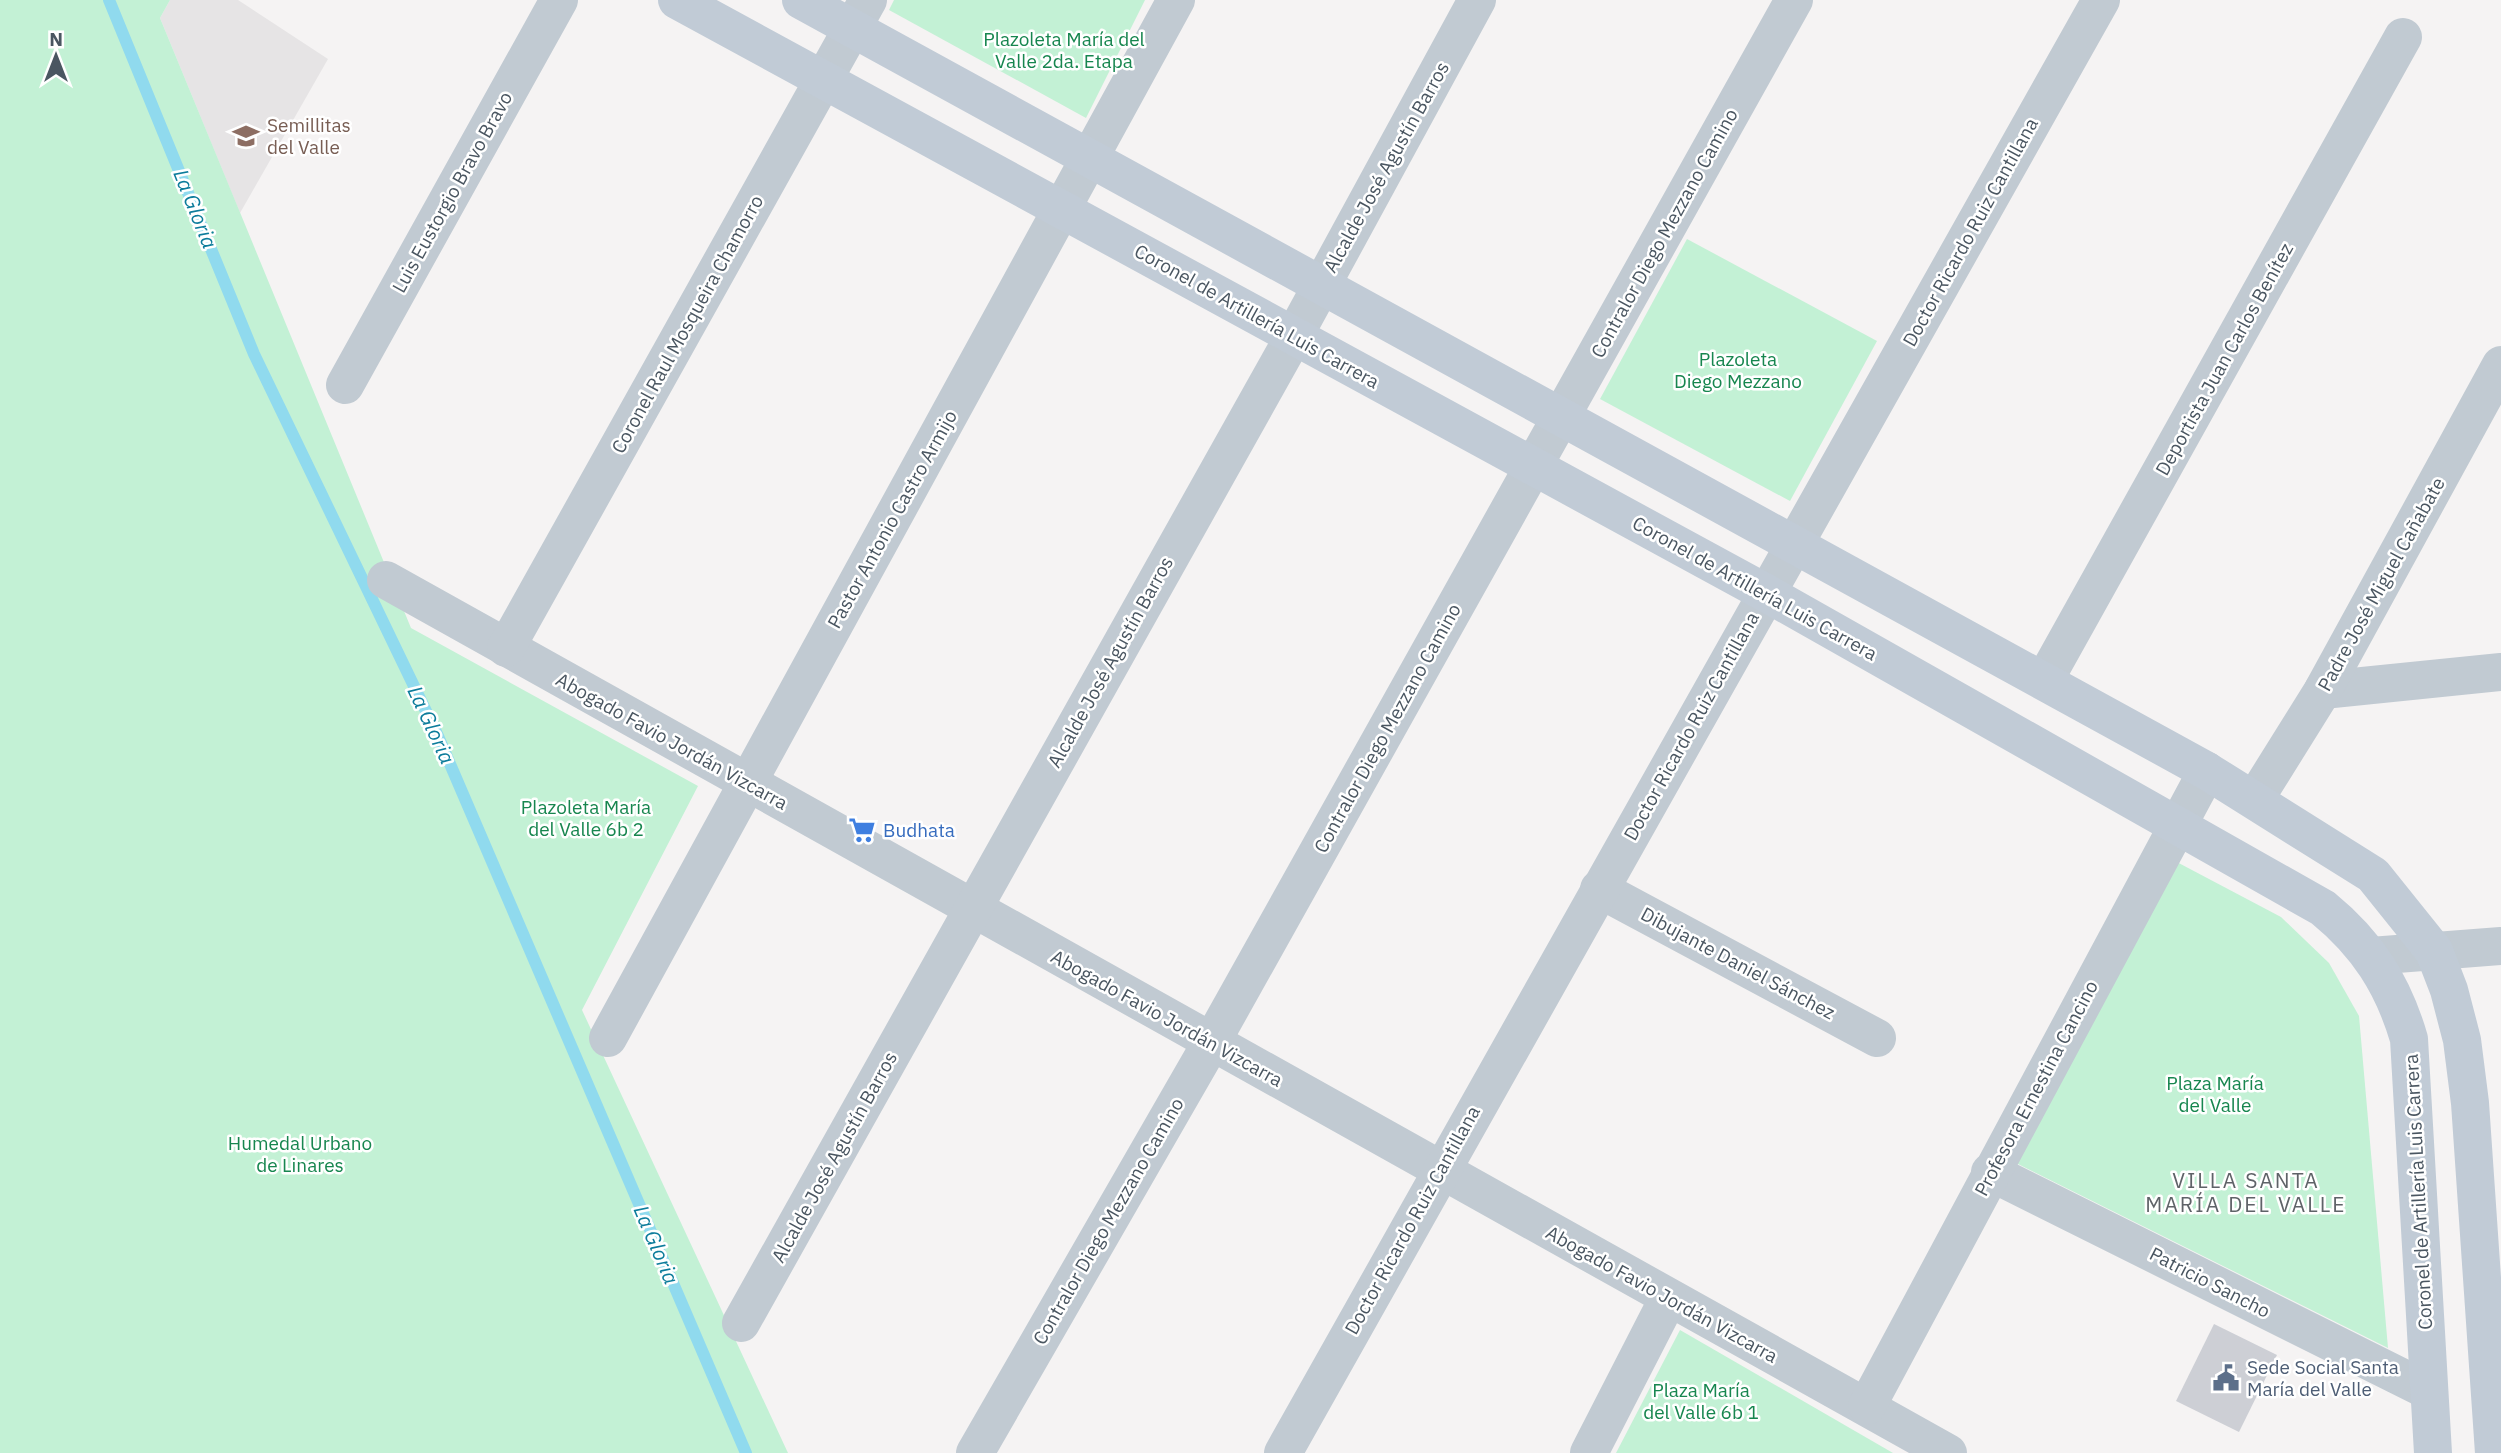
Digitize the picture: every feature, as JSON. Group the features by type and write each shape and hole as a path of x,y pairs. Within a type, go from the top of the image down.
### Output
{"street":[{"name":"Luis Eustorgio Bravo Bravo","path":"345,385 559,0"},
{"name":"Coronel de Artillería Luis Carrera","path":"677,0 1766,593 2178,823 2323,908 2349,930 2371,956 2389,985 2400,1011 2413,1068 2433,1453"},
{"path":"801,0 860,14 1089,158 2207,771 2372,875 2434,951 2449,990 2462,1040 2470,1103 2494,1453"},
{"name":"Pastor Antonio Castro Armijo","path":"608,1038 1176,0"},
{"name":"Alcalde José Agustín Barros","path":"741,1323 1294,336 1477,0"},
{"name":"Contralor Diego Mezzano Camino","path":"975,1453 1211,1042 1794,0"},
{"name":"Doctor Ricardo Ruiz Cantillana","path":"1283,1453 2101,0"},
{"name":"Coronel Raul Mosqueira Chamorro","path":"506,648 860,14"},
{"name":"Deportista Juan Carlos Benítez","path":"2045,681 2403,37"},
{"name":"Padre José Miguel Cañabate","path":"2255,799 2323,690 2501,365"},
{"name":"Abogado Favio Jordán Vizcarra","path":"386,580 1668,1299 1867,1406 1948,1453"},
{"path":"2323,690 2501,672"},
{"name":"Profesora Ernestina Cancino","path":"1867,1406 2207,771"},
{"name":"Dibujante Daniel Sánchez","path":"1599,889 1878,1038"},
{"path":"2371,956 2501,946"},
{"name":"Patricio Sancho","path":"1990,1172 2429,1391"},
{"path":"1589,1453 1668,1299"}],"shaded area":[{"name":"Semillitas del Valle","path":"170,0 238,0 328,59 240,213 160,18"}],"green space":[{"name":"Humedal Urbano de Linares","path":"0,0 170,0 160,18 411,628 698,786 582,1010 788,1453 0,1453"},
{"name":"Plazoleta María del Valle 2da. Etapa","path":"894,0 1145,0 1086,118 889,10"},
{"name":"Plazoleta Diego Mezzano","path":"1687,239 1877,341 1790,501 1600,399"},
{"name":"Plaza María del Valle","path":"2173,860 2281,917 2329,963 2359,1016 2388,1348 2006,1158"},
{"name":"Plaza María del Valle 6b 1","path":"1680,1330 1893,1453 1616,1453"}],"building":[{"name":"Sede Social Santa María del Valle","path":"2214,1324 2277,1355 2239,1432 2176,1401"}],"waterway":[{"name":"La Gloria","path":"109,0 254,354 438,736 746,1453"}],"place":[{"name":"Semillitas del Valle","path":"246,136"},
{"name":"Budhata","path":"862,830"},
{"name":"Sede Social Santa María del Valle","path":"2226,1378"}],"district":[{"name":"VILLA SANTA MARÍA DEL VALLE","path":"2246,1193"}],"park label":[{"name":"Plazoleta María del Valle 6b 2","path":"586,818"}]}
